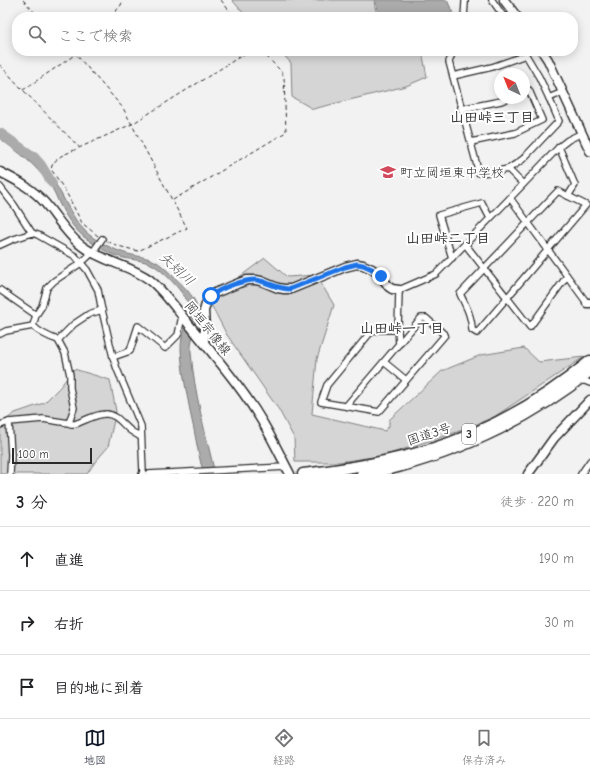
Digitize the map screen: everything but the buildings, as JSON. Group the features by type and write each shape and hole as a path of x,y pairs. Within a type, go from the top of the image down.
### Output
{"highway":[{"name":"国道3号","path":"303,474 331,471 392,459 428,450 458,439 501,420 525,407 574,374 590,361"},
{"name":"国道3号","path":"362,474 416,462 463,446 498,430 534,410 577,382 590,371"}],"street":[{"path":"464,12 465,2 471,0"},
{"path":"492,0 500,12"},
{"path":"504,0 513,12"},
{"path":"451,56 449,62 479,173 508,169 516,164 523,159 559,120 539,77 527,56"},
{"path":"453,76 492,68 523,56"},
{"path":"545,56 590,151"},
{"path":"470,142 515,133 542,120 530,92"},
{"path":"549,98 563,92"},
{"path":"461,109 494,102"},
{"path":"204,342 204,311 208,300 215,293 247,280 261,281 278,288 290,289 345,267 357,264 372,269 381,276 389,287 399,290 436,274 559,147 568,140 582,133"},
{"path":"559,147 575,185 568,196"},
{"path":"508,169 523,184"},
{"name":"岡垣宗像線","path":"0,172 24,185 38,195 75,240 92,253 126,267 145,277 159,289 221,363 262,422 288,470"},
{"path":"0,187 14,205 32,233 75,256 87,270 98,290 112,357 141,426 142,474"},
{"path":"558,191 568,196 586,205 477,334 472,330 472,322 469,312 460,294 558,191"},
{"path":"510,198 567,276 589,303"},
{"path":"452,258 439,215 482,203 490,218"},
{"path":"0,245 32,233"},
{"path":"32,326 36,315 42,306 47,288 50,284 81,263 92,253 102,239"},
{"path":"465,244 530,327 567,276"},
{"path":"0,290 36,315"},
{"path":"399,290 399,344"},
{"path":"58,340 74,324 89,314 102,310"},
{"path":"112,357 130,350 138,326 165,348 178,335 183,317"},
{"path":"346,406 421,318 426,318 445,335 379,412 321,402 327,385 370,333 377,330 398,330"},
{"path":"32,326 46,336 58,340 65,353 70,375 70,388 74,408 69,423"},
{"path":"0,334 6,331 32,326"},
{"path":"384,362 406,380"},
{"path":"577,382 585,381 590,383"},
{"path":"528,474 554,438 590,400"},
{"path":"0,425 9,422 43,419 75,424 97,416 110,414 131,431 142,437"},
{"path":"9,422 11,455 10,474"},
{"path":"581,474 590,461"},
{"path":"148,474 288,470"}],"path":[{"path":"23,0 35,12"},
{"path":"115,12 124,0"},
{"path":"221,0 230,12"},
{"path":"22,90 73,56"},
{"path":"78,56 123,108 132,124 187,228 138,251 118,246 102,239 82,223 66,192 51,168 53,163 61,156 132,124 241,56"},
{"path":"172,200 286,132 284,77 281,71 266,56"},
{"path":"0,65 22,90 80,147"}],"shaded area":[{"path":"232,0 374,0 376,12 243,12"},
{"path":"375,0 447,0 452,12 379,12"},
{"path":"285,56 423,56 427,77 406,86 313,109 292,97 291,63"},
{"path":"0,134 16,145 44,170 56,185 76,221 89,235 99,242 117,250 150,259 158,263 191,295 196,304 197,310 191,346 195,383 215,474 205,474 201,464 185,383 181,344 189,317 190,309 187,301 179,289 156,267 141,261 114,255 98,247 76,230 61,208 52,189 44,177 27,159 0,139"},
{"path":"265,258 287,277 316,275 334,305 317,359 312,414 385,431 389,426 389,420 442,371 481,355 524,348 539,362 584,357 494,417 457,432 386,455 339,462 295,462 294,438 279,410 227,335 207,297 238,278"},
{"path":"74,369 110,380 116,411 108,447 87,474 0,474 0,424 15,413 44,403 60,387"}],"waterway":[{"name":"矢矧川","path":"0,133 34,157 41,165 52,183"}],"place":[{"name":"町立岡垣東中学校","path":"388,172"}],"district":[{"name":"山田峠三丁目","path":"492,117"},
{"name":"山田峠二丁目","path":"448,238"},
{"name":"山田峠一丁目","path":"402,328"}],"route":[{"path":"211,296 220,290 247,280 261,281 278,288 290,289 345,267 357,264 368,267 381,276"}]}
